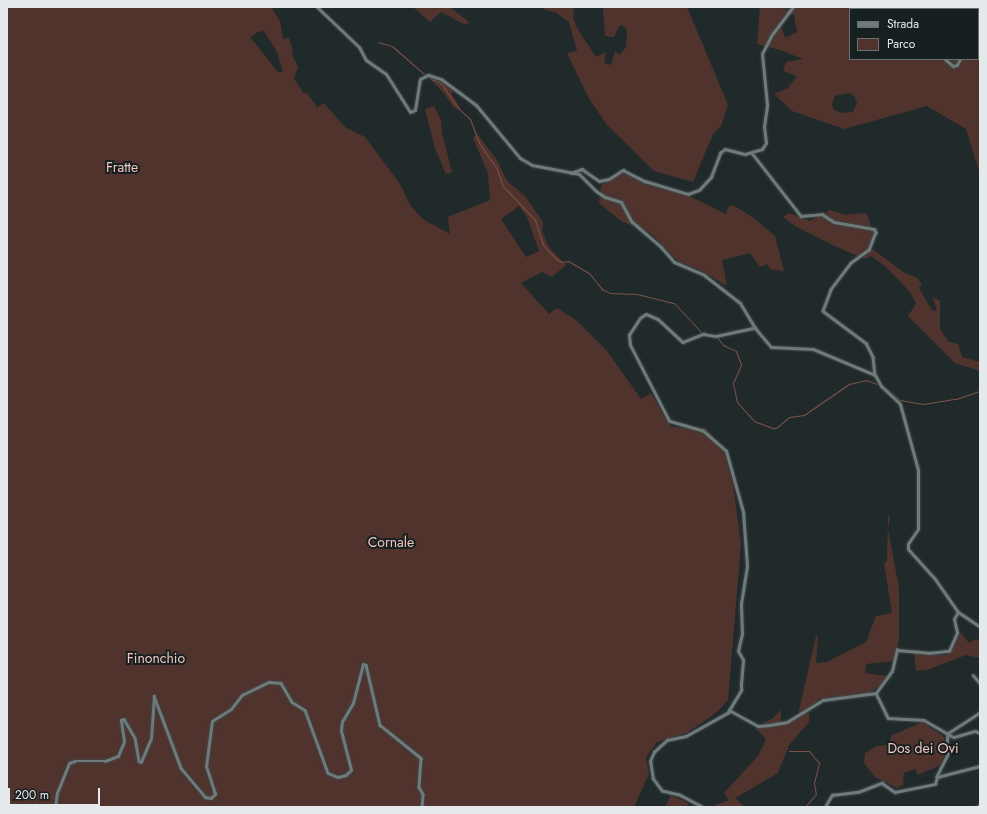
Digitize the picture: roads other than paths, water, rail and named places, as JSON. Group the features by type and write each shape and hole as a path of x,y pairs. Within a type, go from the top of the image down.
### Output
{"street":[{"path":"317,7 359,47 366,60 386,74 410,112 415,110 420,79 428,75 441,79 476,105 520,158 532,165 571,174 579,174 601,194 621,202 631,221 661,247 674,262 704,275 740,303 755,328 771,348 813,349 875,375"},
{"path":"782,7 787,7"},
{"path":"571,174 582,169 599,181 609,179 622,170 645,181 688,194 699,190 712,177 720,153 725,149 752,153 762,149 766,143 764,127 767,98 762,54 771,36 793,7"},
{"path":"946,60 953,66 957,65 960,60"},
{"path":"752,153 801,216 822,214 834,222 874,229 876,232 872,247 851,263 831,290 823,311 866,343 873,357 875,375 881,386 900,404 918,470 918,529 908,544 908,549 935,579 958,612 980,627"},
{"path":"702,807 679,795 662,791 653,779 650,760 654,752 666,740 686,736 728,712 741,690 743,660 738,651 742,634 741,604 747,566 743,512 726,450 703,431 669,420 630,345 629,335 640,318 646,314 658,319 683,342 703,334 722,335 755,328"},
{"path":"728,712 735,712 758,726 770,725 787,722 823,700 876,693 892,671 897,650 929,653 949,651 957,633 954,618 958,612"},
{"path":"55,807 57,793 69,763 75,760 106,761 118,756 124,742 121,720 124,719 135,738 141,762 151,739 154,696 181,768 206,797 211,798 215,794 206,768 212,721 231,709 242,695 269,682 281,683 292,702 305,710 328,773 338,777 346,775 351,770 341,731 342,722 353,703 363,664 366,665 380,725 422,758 419,787 423,794 422,807"},
{"path":"973,675 980,683"},
{"path":"876,693 888,718 924,720 954,737 975,731 980,732"},
{"path":"948,734 980,713"},
{"path":"825,807 832,795 858,792 882,783 895,792 935,784 950,751 947,745 948,734"},
{"path":"937,777 980,766"}],"waterway":[{"path":"378,42 392,46 424,74"},
{"path":"431,79 441,83 457,107 470,119 479,143 497,169 503,186 535,220 543,245 556,259 562,262 568,261 589,273 602,289 610,293 637,294 674,303 702,333"},
{"path":"717,337 723,345 736,351 741,365 733,383 737,402 754,421 772,428 776,428 789,417 804,415 849,384 866,380 877,384"},
{"path":"882,385 900,400 923,404 956,399 979,391"},
{"path":"789,751 809,751 819,763 814,783 816,794 805,807"}],"park label":[{"name":"Fratte","path":"122,167"},
{"name":"Cornale","path":"391,542"},
{"name":"Finonchio","path":"156,658"},
{"name":"Dos dei Ovi","path":"923,748"}]}
